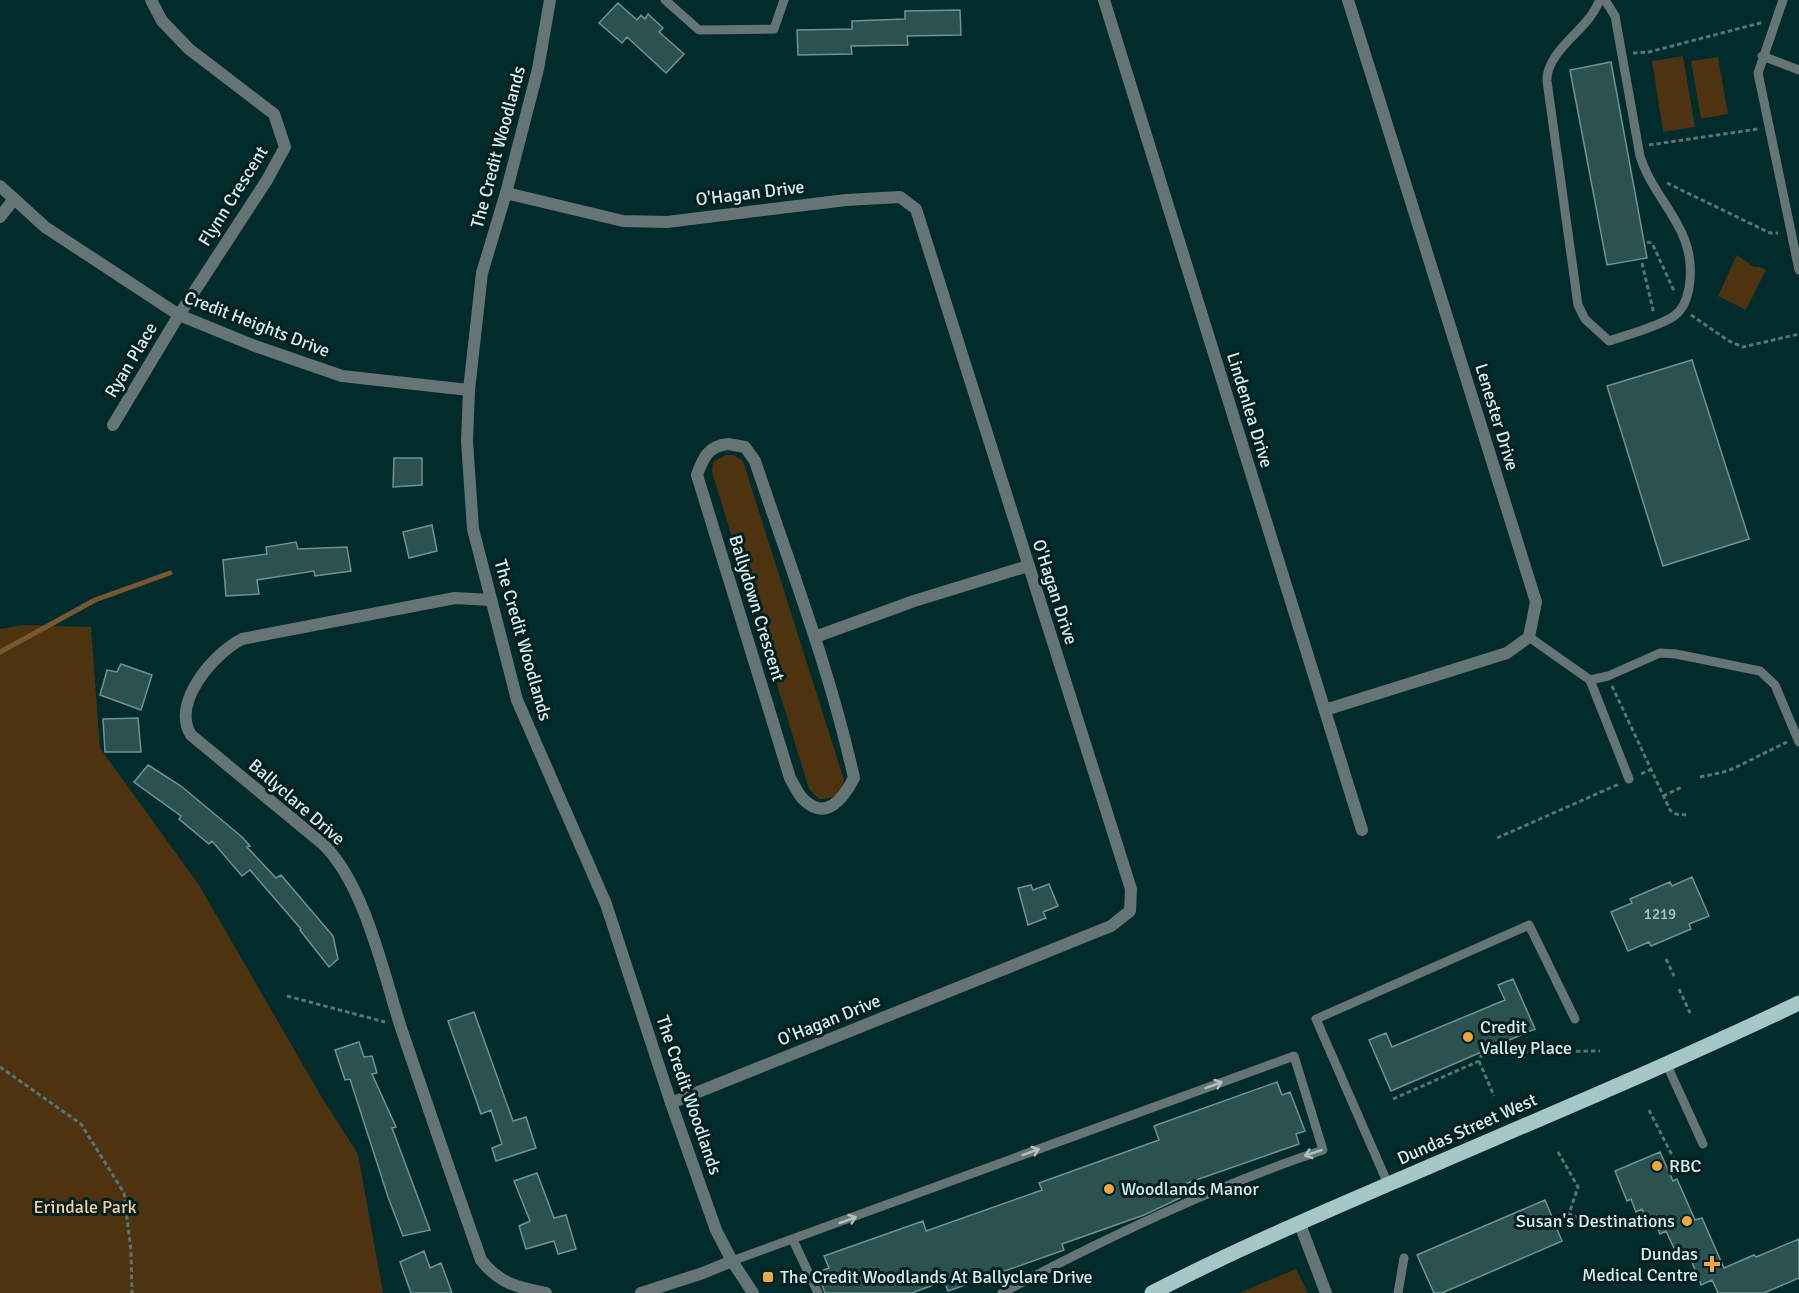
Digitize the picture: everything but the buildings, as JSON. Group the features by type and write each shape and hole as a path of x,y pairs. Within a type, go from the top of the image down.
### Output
{"main road":[{"name":"Dundas Street West","path":"1152,1293 1299,1222 1799,1003"}],"street":[{"name":"Flynn Crescent","path":"151,0 162,21 189,49 274,114 285,147 267,180 179,315"},
{"name":"The Credit Woodlands","path":"550,0 538,69 483,273 469,390 467,441 473,529 517,700 606,904 671,1103 716,1230 732,1261 753,1293"},
{"name":"Lindenlea Drive","path":"1104,0 1362,830"},
{"name":"Lenester Drive","path":"1348,0 1536,602 1529,637"},
{"name":"Credit Heights Drive","path":"0,186 45,227 179,315 255,346 342,376 469,390"},
{"name":"O'Hagan Drive","path":"506,193 623,220 667,222 846,200 900,197 916,209 1131,889 1130,911 1111,926 671,1103"},
{"path":"0,217 14,199"},
{"name":"Ryan Place","path":"113,425 179,315"},
{"name":"Ballydown Crescent","path":"728,444 745,447 755,461 814,638 854,778 844,798 830,808 814,807 802,798 790,778 697,475 703,459 715,446 728,444"},
{"path":"814,638 914,602 1028,566"},
{"name":"Ballyclare Drive","path":"491,600 455,598 242,639 219,655 187,702 184,715 191,735 324,845 342,866 373,939 481,1260 495,1276 512,1286 546,1293"},
{"path":"1325,710 1507,653 1529,637"},
{"path":"1299,1222 1326,1293"},
{"path":"640,1293 703,1273 732,1261"}],"lane":[{"path":"665,0 699,30 774,29 784,0"},
{"path":"1600,0 1590,17 1552,62 1546,74 1578,306 1585,320 1609,341 1672,318 1683,306 1689,282 1689,264 1685,240 1679,224 1644,167 1615,16 1605,0"},
{"path":"1783,0 1758,73 1799,270"},
{"path":"1762,56 1799,70"},
{"path":"1529,637 1590,680 1629,779"},
{"path":"1590,680 1608,676 1660,653 1676,654 1760,671 1775,685 1798,740"},
{"path":"1388,1184 1316,1019 1529,925 1575,1019"},
{"path":"732,1261 1294,1056 1323,1150 1262,1171 1081,1251 1002,1293"},
{"path":"1666,1063 1703,1144"},
{"path":"793,1240 818,1293"},
{"path":"1398,1293 1404,1258"}],"path":[{"path":"1622,54 1649,52 1775,19"},
{"path":"1649,153 1647,146 1769,127"},
{"path":"1664,181 1770,233 1790,229"},
{"path":"1647,242 1652,243 1679,301"},
{"path":"1642,263 1657,324"},
{"path":"1689,314 1729,341 1743,347 1799,334"},
{"path":"1608,676 1670,810 1676,814 1686,815"},
{"path":"1700,777 1728,771 1798,740"},
{"path":"1497,838 1650,770"},
{"path":"1663,796 1682,787"},
{"path":"1666,959 1674,976"},
{"path":"1679,989 1690,1013"},
{"path":"287,996 401,1027"},
{"path":"1393,1099 1479,1061 1481,1056 1492,1052 1600,1051"},
{"path":"1479,1061 1494,1096"},
{"path":"0,1067 81,1124 124,1193 131,1251 132,1293"},
{"path":"1650,1110 1680,1171"},
{"path":"1558,1152 1578,1187 1569,1214 1596,1225"}],"green space":[{"path":"1683,56 1695,127 1663,132 1652,61"},
{"path":"1718,57 1728,114 1701,119 1691,61"},
{"path":"1737,255 1754,267 1766,270 1746,310 1718,296"},
{"path":"726,455 734,455 743,461 844,780 838,793 829,798 819,799 809,789 712,472 713,462"},
{"name":"Erindale Park","path":"23,625 91,627 100,748 199,885 321,1096 358,1154 383,1293 0,1293 0,629"},
{"path":"1296,1269 1308,1293 1239,1293"}],"waterway":[{"path":"0,652 95,600 170,573"}],"place":[{"name":"Credit Valley Place","path":"1468,1037"},
{"name":"RBC","path":"1657,1166"},
{"name":"Woodlands Manor","path":"1109,1189"},
{"name":"Susan's Destinations","path":"1687,1221"},
{"name":"Dundas Medical Centre","path":"1712,1264"},
{"name":"The Credit Woodlands At Ballyclare Drive","path":"768,1277"}]}
